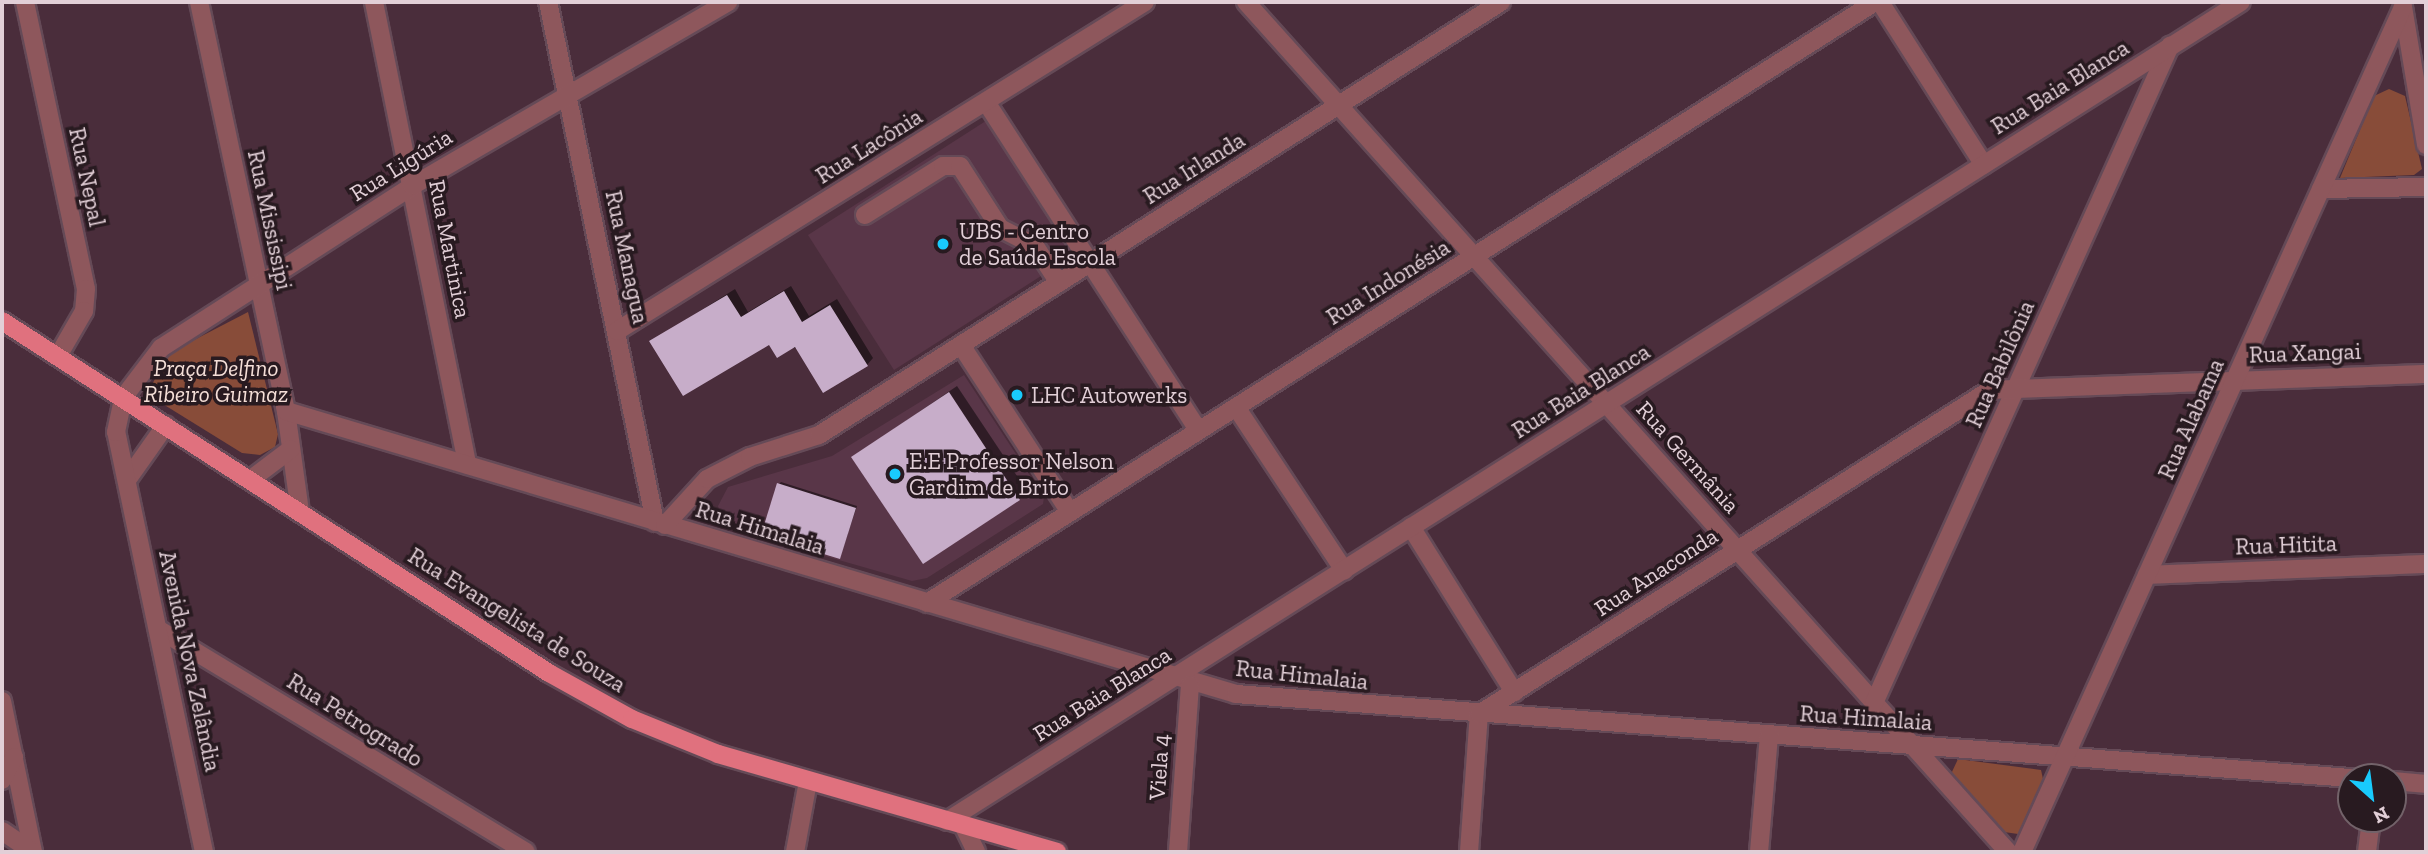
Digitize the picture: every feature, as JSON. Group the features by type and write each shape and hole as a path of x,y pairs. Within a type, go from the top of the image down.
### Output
{"main road":[{"name":"Rua Evangelista de Souza","path":"2,321 593,699 678,739 808,781 1057,852"}],"street":[{"name":"Rua Nepal","path":"25,2 86,289 84,311 58,356"},
{"name":"Rua Mississipi","path":"199,2 286,411 300,512"},
{"name":"Rua Martinica","path":"374,2 467,466"},
{"name":"Rua Managua","path":"548,2 660,523"},
{"name":"Rua Lacônia","path":"617,331 1145,2"},
{"name":"Rua Germânia","path":"1246,2 1340,104 1472,257 1739,548 2008,852"},
{"name":"Rua Irlanda","path":"660,523 707,479 750,457 819,435 1501,2"},
{"name":"Rua Indonésia","path":"927,603 1875,2"},
{"path":"1881,2 1984,165"},
{"name":"Rua Baia Blanca","path":"955,823 1171,680 2241,2"},
{"name":"Rua Ligúria","path":"123,398 161,348 412,186 720,3"},
{"path":"2404,4 2426,145"},
{"name":"Rua Alabama","path":"2022,852 2404,4"},
{"name":"Rua Babilônia","path":"1874,703 2170,46"},
{"path":"986,102 1198,430"},
{"path":"865,215 953,163 1000,228 1035,246 1059,283"},
{"path":"2321,189 2426,187"},
{"path":"961,345 1070,512"},
{"name":"Rua Xangai","path":"2017,387 2426,374"},
{"name":"Rua Anaconda","path":"1479,714 1968,401 2017,387"},
{"name":"Avenida Nova Zelândia","path":"123,398 116,432 205,852"},
{"path":"1236,407 1344,570"},
{"name":"Rua Himalaia","path":"286,411 927,603 1190,685 1283,700 2337,777"},
{"path":"127,480 166,425"},
{"path":"250,480 291,449"},
{"path":"1411,527 1514,692"},
{"name":"Rua Hitita","path":"2147,575 2426,564"},
{"name":"Rua Petrogrado","path":"158,629 526,852"},
{"name":"Viela 4","path":"1178,852 1190,685"},
{"path":"2,701 33,852"},
{"path":"1469,852 1479,714"},
{"path":"1759,852 1769,735"},
{"path":"2,780 14,757"},
{"path":"795,852 808,781"},
{"path":"2407,782 2426,784"},
{"path":"955,823 976,852"},
{"path":"2,831 33,852"},
{"path":"2367,852 2369,833"}],"shaded area":[{"name":"UBS - Centro de Saúde Escola","path":"992,117 1077,253 894,370 808,235"},
{"name":"E.E Professor Nelson Gardim de Brito","path":"964,375 1044,497 1043,504 927,578 912,581 731,529 722,521 718,506 728,487 832,456"}],"green space":[{"path":"2389,89 2405,96 2422,169 2414,175 2340,178 2374,96"},
{"name":"Praça Delfino Ribeiro Guimaz","path":"248,312 278,434 275,447 260,455 242,453 158,401 150,389 167,354"},
{"path":"1958,759 2041,770 2043,779 2018,834 2004,832 1951,774"}],"building":[{"path":"784,291 802,322 830,305 868,366 823,393 795,347 777,358 769,345 683,396 649,341 727,295 741,317"},
{"path":"949,392 1020,500 923,564 851,457"},
{"path":"777,483 856,508 840,559 761,535"}],"place":[{"name":"UBS - Centro de Saúde Escola","path":"943,244"},
{"name":"LHC Autowerks","path":"1017,395"},
{"name":"E.E Professor Nelson Gardim de Brito","path":"895,474"}]}
